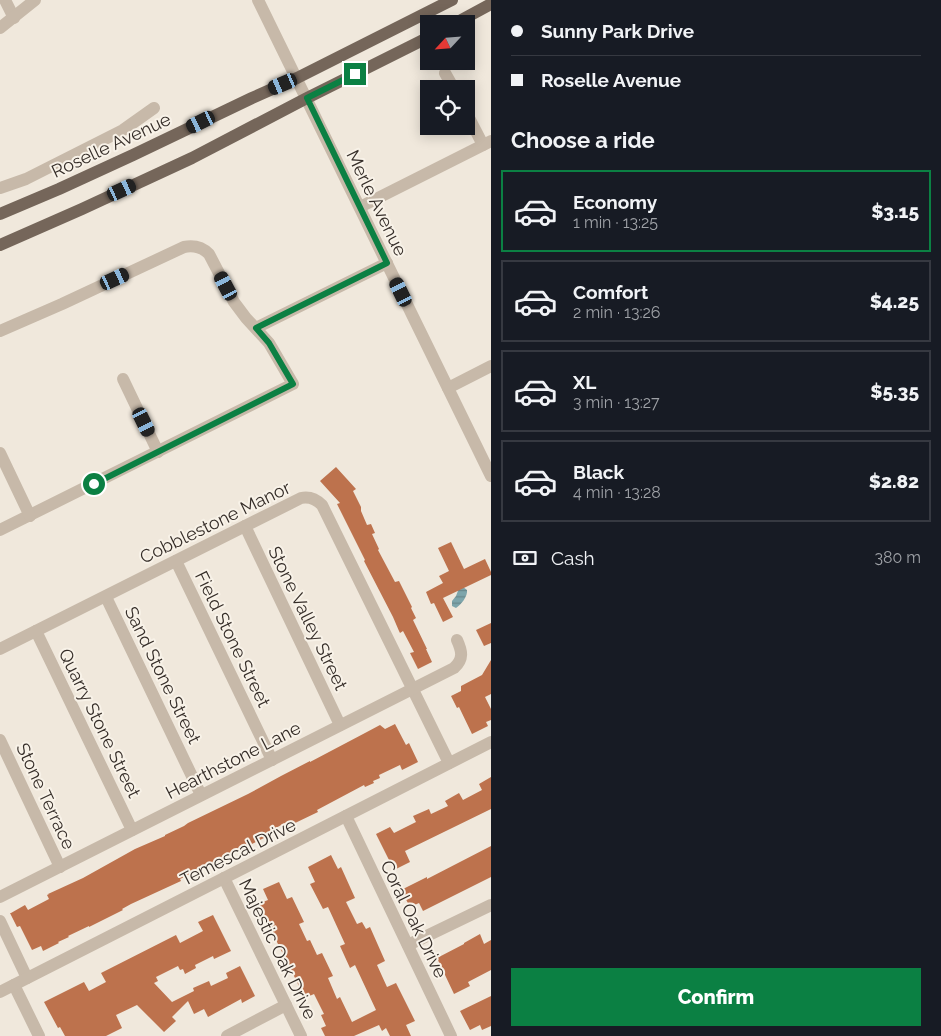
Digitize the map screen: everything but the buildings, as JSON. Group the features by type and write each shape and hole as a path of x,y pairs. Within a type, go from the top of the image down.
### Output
{"main road":[{"name":"Roselle Avenue","path":"0,214 59,189 297,78 452,0"},
{"path":"471,15 491,4"},
{"path":"0,245 192,158 420,42"}],"street":[{"path":"5,0 14,18"},
{"path":"0,28 35,0"},
{"name":"Merle Avenue","path":"258,0 491,476"},
{"path":"445,73 449,80"},
{"path":"0,188 26,179 124,130 154,108"},
{"path":"360,207 487,143 475,125"},
{"path":"0,331 184,247 198,247 209,254 234,302 269,343 293,384 0,530"},
{"path":"256,328 387,263"},
{"path":"448,388 491,366"},
{"path":"123,378 158,452"},
{"path":"0,453 30,516"},
{"name":"Cobblestone Manor","path":"0,649 300,498 312,498 322,505 449,764"},
{"name":"Stone Valley Street","path":"245,526 340,725"},
{"name":"Field Stone Street","path":"176,561 272,760"},
{"name":"Sand Stone Street","path":"106,597 202,795"},
{"name":"Quarry Stone Street","path":"36,631 132,830"},
{"name":"Hearthstone Lane","path":"0,897 454,668 462,657 462,650 457,640"},
{"name":"Stone Terrace","path":"0,740 60,867"},
{"name":"Temescal Drive","path":"0,992 491,742"},
{"name":"Coral Oak Drive","path":"346,816 451,1036"},
{"name":"Majestic Oak Drive","path":"224,878 301,1036"},
{"path":"408,945 491,904"},
{"path":"0,921 27,978"},
{"path":"14,985 39,1036"},
{"path":"227,1036 286,1006"}],"water":[{"path":"463,587 467,590 466,595 462,603 456,608 452,606 452,601 459,588"}],"route":[{"path":"94,484 293,384 269,343 256,328 387,263 307,98 355,74"}]}
